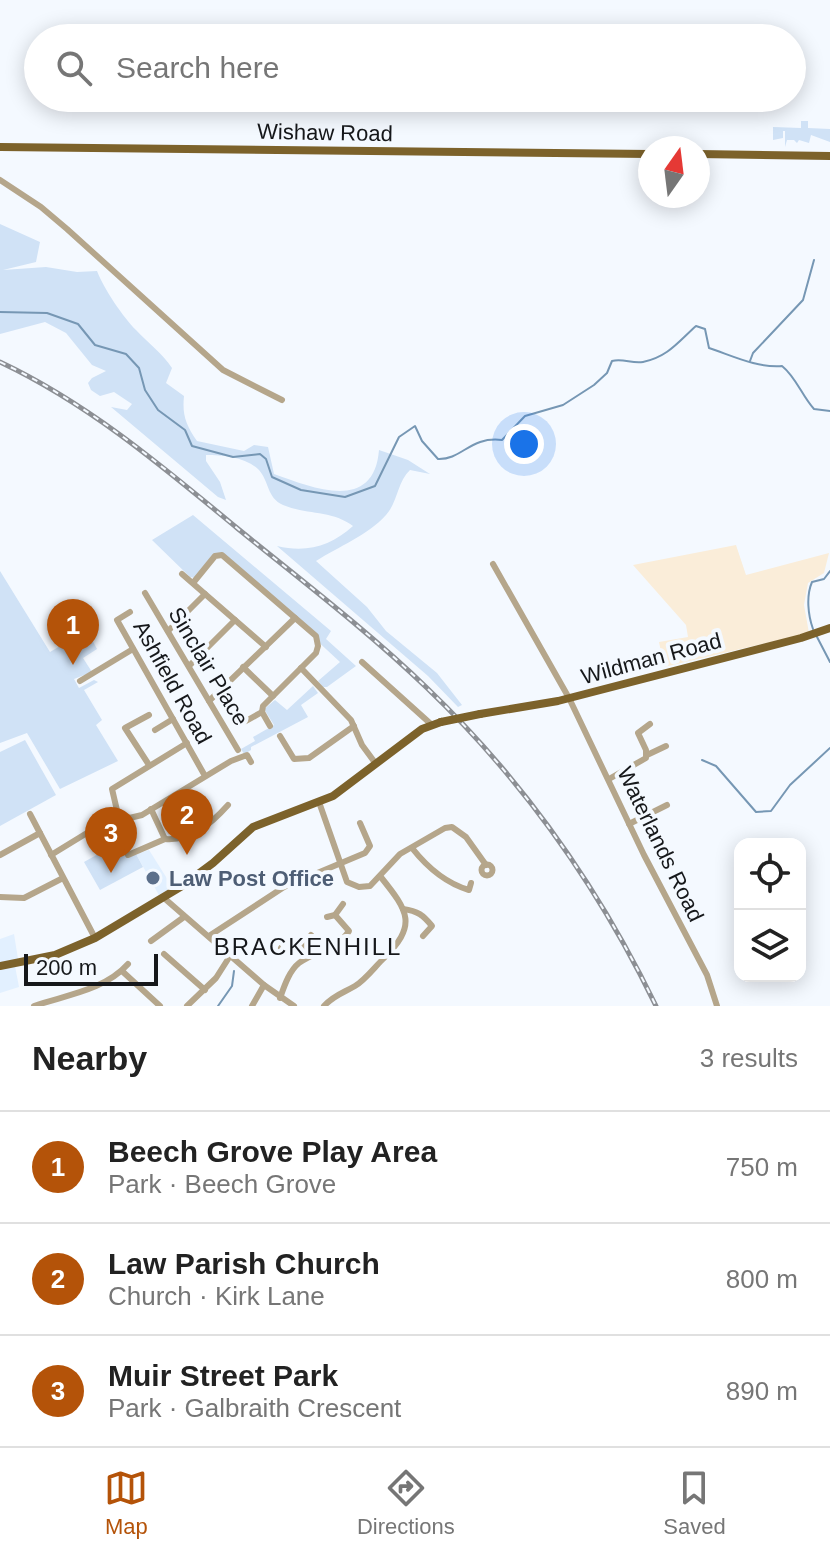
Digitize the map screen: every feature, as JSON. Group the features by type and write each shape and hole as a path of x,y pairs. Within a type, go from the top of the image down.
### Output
{"main road":[{"name":"Wishaw Road","path":"0,147 638,154"},
{"path":"710,154 830,156"},
{"name":"Wildman Road","path":"436,724 569,698 826,630"},
{"path":"0,966 55,955 95,938 164,898 213,863 253,827 339,792 422,729 436,724"}],"street":[{"path":"0,180 41,207 223,370 282,400"},
{"path":"193,583 215,556 222,555 316,636 316,653 263,706 262,712 270,726"},
{"name":"Waterlands Road","path":"493,564 569,698 629,824 707,975 717,1006"},
{"path":"182,574 266,647"},
{"name":"Sinclair Place","path":"145,593 146,602 168,631 238,750"},
{"path":"168,631 205,594"},
{"name":"Ashfield Road","path":"130,612 117,620 205,776"},
{"path":"209,701 295,618"},
{"path":"189,666 235,620"},
{"path":"80,681 133,649"},
{"path":"362,662 436,724"},
{"path":"243,667 273,696"},
{"path":"301,668 331,706 351,720 362,745 376,764"},
{"path":"246,721 262,712"},
{"path":"149,715 125,728 149,765"},
{"path":"155,730 173,719"},
{"path":"647,755 638,733 650,724"},
{"path":"280,736 281,746 294,759 304,760 354,726"},
{"path":"119,819 112,789 187,743"},
{"path":"609,779 666,746"},
{"path":"51,855 100,825 142,815 205,776 250,757"},
{"path":"319,802 340,865 347,882 353,886 370,886 400,854 434,833 452,827 466,837 486,865"},
{"path":"128,855 165,839 183,839 192,835 215,819 228,805"},
{"path":"629,824 667,805"},
{"path":"151,809 165,839"},
{"path":"30,814 95,938"},
{"path":"209,936 284,887 365,853 370,846 360,823"},
{"path":"429,824 434,833"},
{"path":"0,855 40,833"},
{"path":"412,848 425,864 453,885 470,889"},
{"path":"324,1006 332,997 357,985 401,941 405,929 403,909 380,876"},
{"path":"0,897 24,898 63,878"},
{"path":"164,898 264,985 294,1006"},
{"path":"280,998 293,971 307,959 334,947 349,931 331,916 343,904"},
{"path":"403,909 415,910 435,928 423,936"},
{"path":"151,941 184,917"},
{"path":"301,951 311,935"},
{"path":"281,948 287,952 301,951"},
{"path":"301,951 307,959"},
{"path":"164,954 205,990"},
{"path":"187,1006 205,990 230,956"},
{"path":"37,1006 74,995 122,971 128,964"},
{"path":"122,971 160,1006"},
{"path":"252,1006 264,985"}],"shaded area":[{"path":"801,121 808,121 808,128 830,129 830,142 811,135 809,143 787,140 785,147 785,131 783,138 773,140 773,127 801,128"},
{"path":"0,224 40,242 36,262 3,270 46,267 77,272 97,271 125,318 172,368 166,383 184,396 186,420 197,441 244,451 254,445 268,447 274,474 323,489 354,489 366,482 375,470 379,450 408,460 430,474 410,470 402,480 390,510 379,522 316,561 367,607 386,631 437,673 462,705 458,707 428,676 277,546 298,549 318,546 336,539 353,526 337,517 278,502 259,470 248,462 227,456 206,455 206,461 220,482 226,500 218,497 111,407 127,410 132,404 114,392 100,396 91,390 88,383 106,371 92,365 66,333 45,322 0,334"},
{"path":"193,515 331,631 326,639 356,666 323,687 318,681 340,662 222,553 216,553 195,578 190,577 152,540"},
{"path":"736,545 746,575 829,553 824,573 808,583 804,605 809,633 664,667 659,642 688,637 686,625 633,565"},
{"path":"0,571 50,652 87,630 97,649 83,658 92,672 74,679 79,688 94,680 98,682 84,690 102,720 96,725 118,761 60,789 27,733 0,743"},
{"path":"313,686 318,693 301,705 308,717 251,747 244,754 241,749 255,741 253,737 274,725 264,709 275,700 287,710"},
{"path":"25,740 56,795 0,826 0,752"},
{"path":"149,850 173,888 160,897 136,854"},
{"path":"100,853 136,854 143,867 100,890 84,862"},
{"path":"14,934 19,987 0,993 0,939"}],"waterway":[{"path":"750,361 753,353 803,300 814,260"},
{"path":"0,312 47,313 78,324 95,345 126,354 139,368 145,390 158,410 185,430 192,446 233,457 260,454 266,459 272,477 301,490 345,497 375,486 399,437 415,426 422,441 438,459 454,456 482,441 502,440 525,416 563,405 594,385 607,373 612,361 652,360 672,348 696,326 705,329 709,348 754,363 782,366 814,409 830,411"},
{"path":"813,629 808,606 810,587 812,582 824,579 830,571"},
{"path":"816,635 830,662"},
{"path":"702,760 716,766 756,812 771,811 790,785 830,748"},
{"path":"218,1006 232,986 234,971"}],"railway":[{"path":"0,362 64,397 153,459 358,626 427,688 495,759 556,837 610,919 656,1006"}],"place":[{"name":"Beech Grove Play Area","path":"73,665"},
{"name":"Law Parish Church","path":"187,855"},
{"name":"Muir Street Park","path":"111,873"},
{"name":"Law Post Office","path":"153,878"}],"district":[{"name":"BRACKENHILL","path":"308,947"}]}
